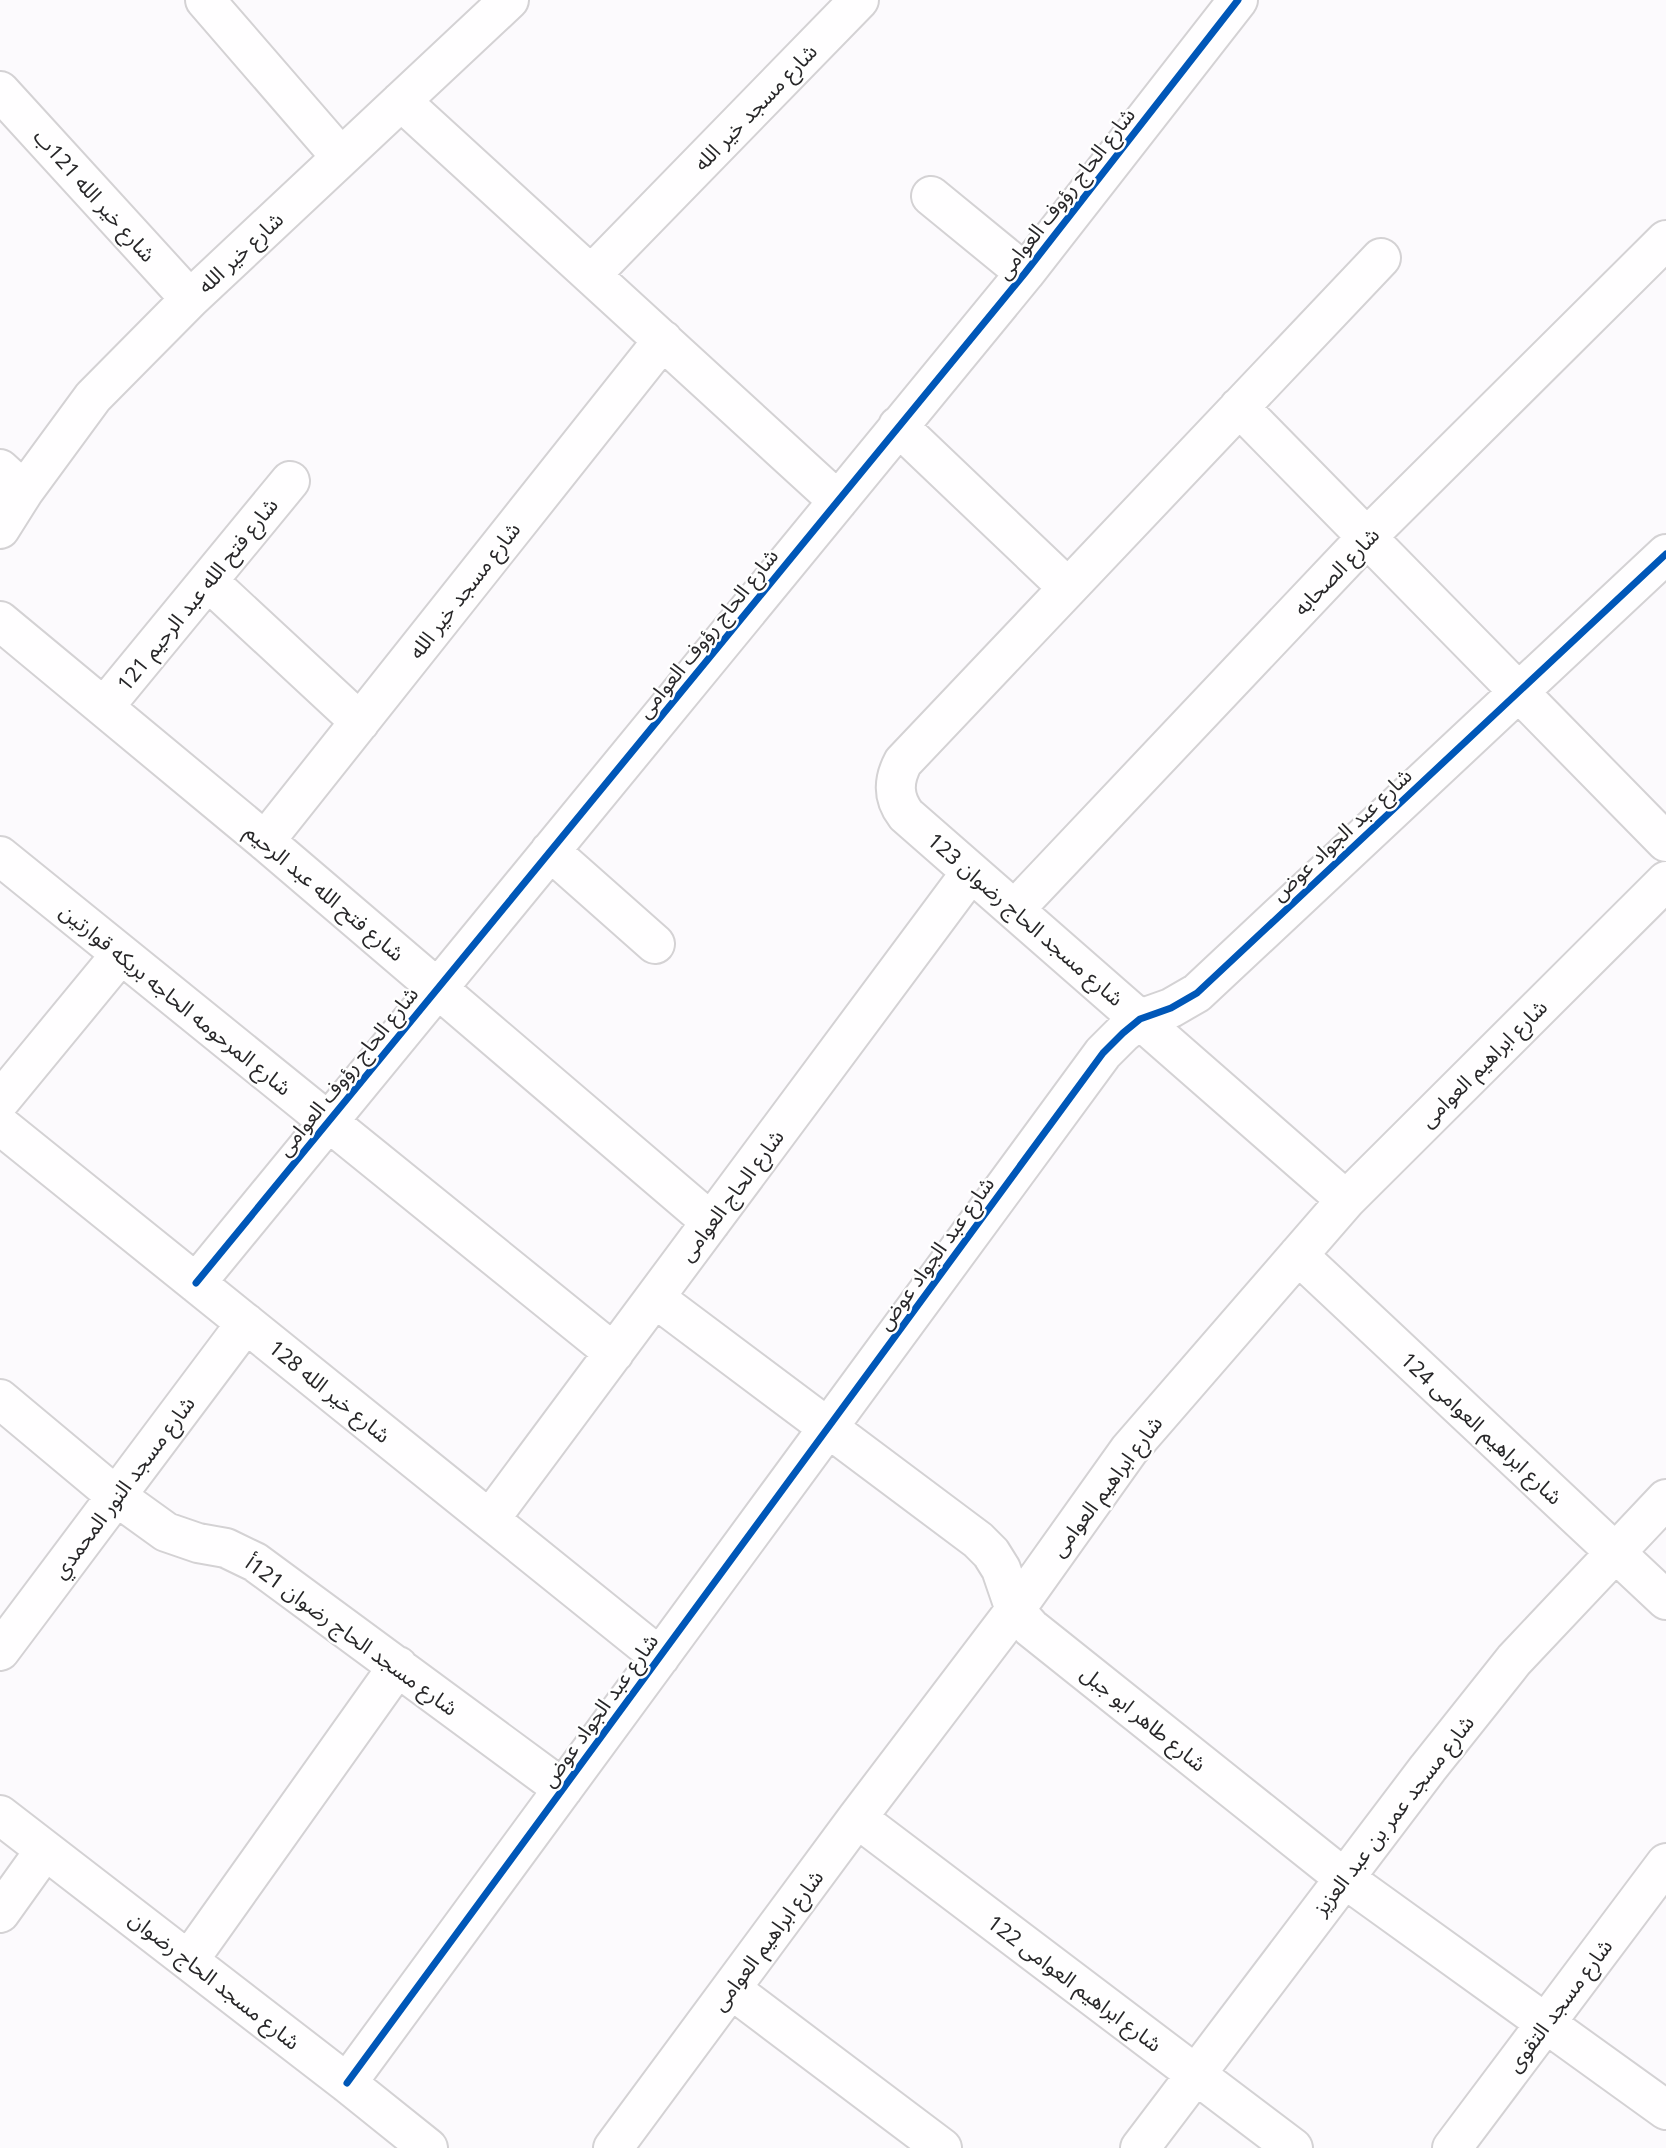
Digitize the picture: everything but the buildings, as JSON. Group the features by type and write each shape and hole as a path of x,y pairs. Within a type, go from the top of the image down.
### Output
{"street":[{"path":"205,0 341,157"},
{"name":"شارع خير الله","path":"0,529 12,480 190,299 509,0"},
{"name":"شارع مسجد خير الله","path":"592,275 859,0"},
{"name":"شارع الحاج رؤوف العوامى","path":"196,1283 1025,274 1238,0"},
{"name":"شارع خير الله 121ب","path":"0,91 190,299"},
{"path":"401,101 838,500"},
{"path":"930,196 1025,274"},
{"name":"شارع الصحابه","path":"1015,909 1367,537 1666,240"},
{"path":"898,426 1068,588 1381,258"},
{"name":"شارع مسجد خير الله","path":"265,841 663,340"},
{"path":"1239,407 1666,842"},
{"name":"شارع فتح الله عبد الرحيم 121","path":"104,707 290,481"},
{"name":"شارع عبد الجواد عوض","path":"347,2083 1103,1053 1140,1019 1171,1008 1198,993 1666,554"},
{"path":"208,581 360,722"},
{"name":"شارع مسجد الحاج رضوان 123","path":"1068,588 903,762 895,784 899,806 906,815 1346,1200"},
{"name":"شارع فتح الله عبد الرحيم","path":"0,621 265,841 711,1222"},
{"path":"550,851 655,944"},
{"name":"شارع المرحومه الحاجه بريكه قوارتين","path":"0,856 614,1353"},
{"name":"شارع الحاج العوامى","path":"490,1519 971,872"},
{"name":"شارع ابراهيم العوامى","path":"613,2148 1015,1610 1129,1450 1346,1200 1666,881"},
{"path":"0,1101 121,954"},
{"name":"شارع خير الله 128","path":"0,1125 660,1657"},
{"name":"شارع ابراهيم العوامى 124","path":"1298,1255 1666,1600"},
{"name":"شارع طاهر ابو جبل","path":"655,1298 978,1540 991,1553 1001,1569 1015,1610 1031,1628 1344,1878 1666,2110"},
{"name":"شارع مسجد النور المحمدي","path":"0,1651 246,1322"},
{"name":"شارع مسجد الحاج رضوان 121أ","path":"5,1414 166,1532 198,1543 226,1548 255,1562 563,1789"},
{"name":"شارع مسجد عمر بن عبد العزيز","path":"1140,2148 1344,1878 1514,1660 1666,1499"},
{"path":"189,1960 398,1666"},
{"name":"شارع مسجد الحاج رضوان","path":"0,1815 428,2148"},
{"name":"شارع ابراهيم العوامى 122","path":"857,1818 1293,2148"},
{"path":"0,1913 45,1850"},
{"name":"شارع مسجد التقوى","path":"1452,2148 1666,1863"},
{"path":"731,1989 942,2148"}],"cycle path":[{"path":"196,1283 1025,273 1238,0"},
{"path":"347,2083 1103,1053 1140,1019 1171,1008 1197,993 1666,554"}]}
